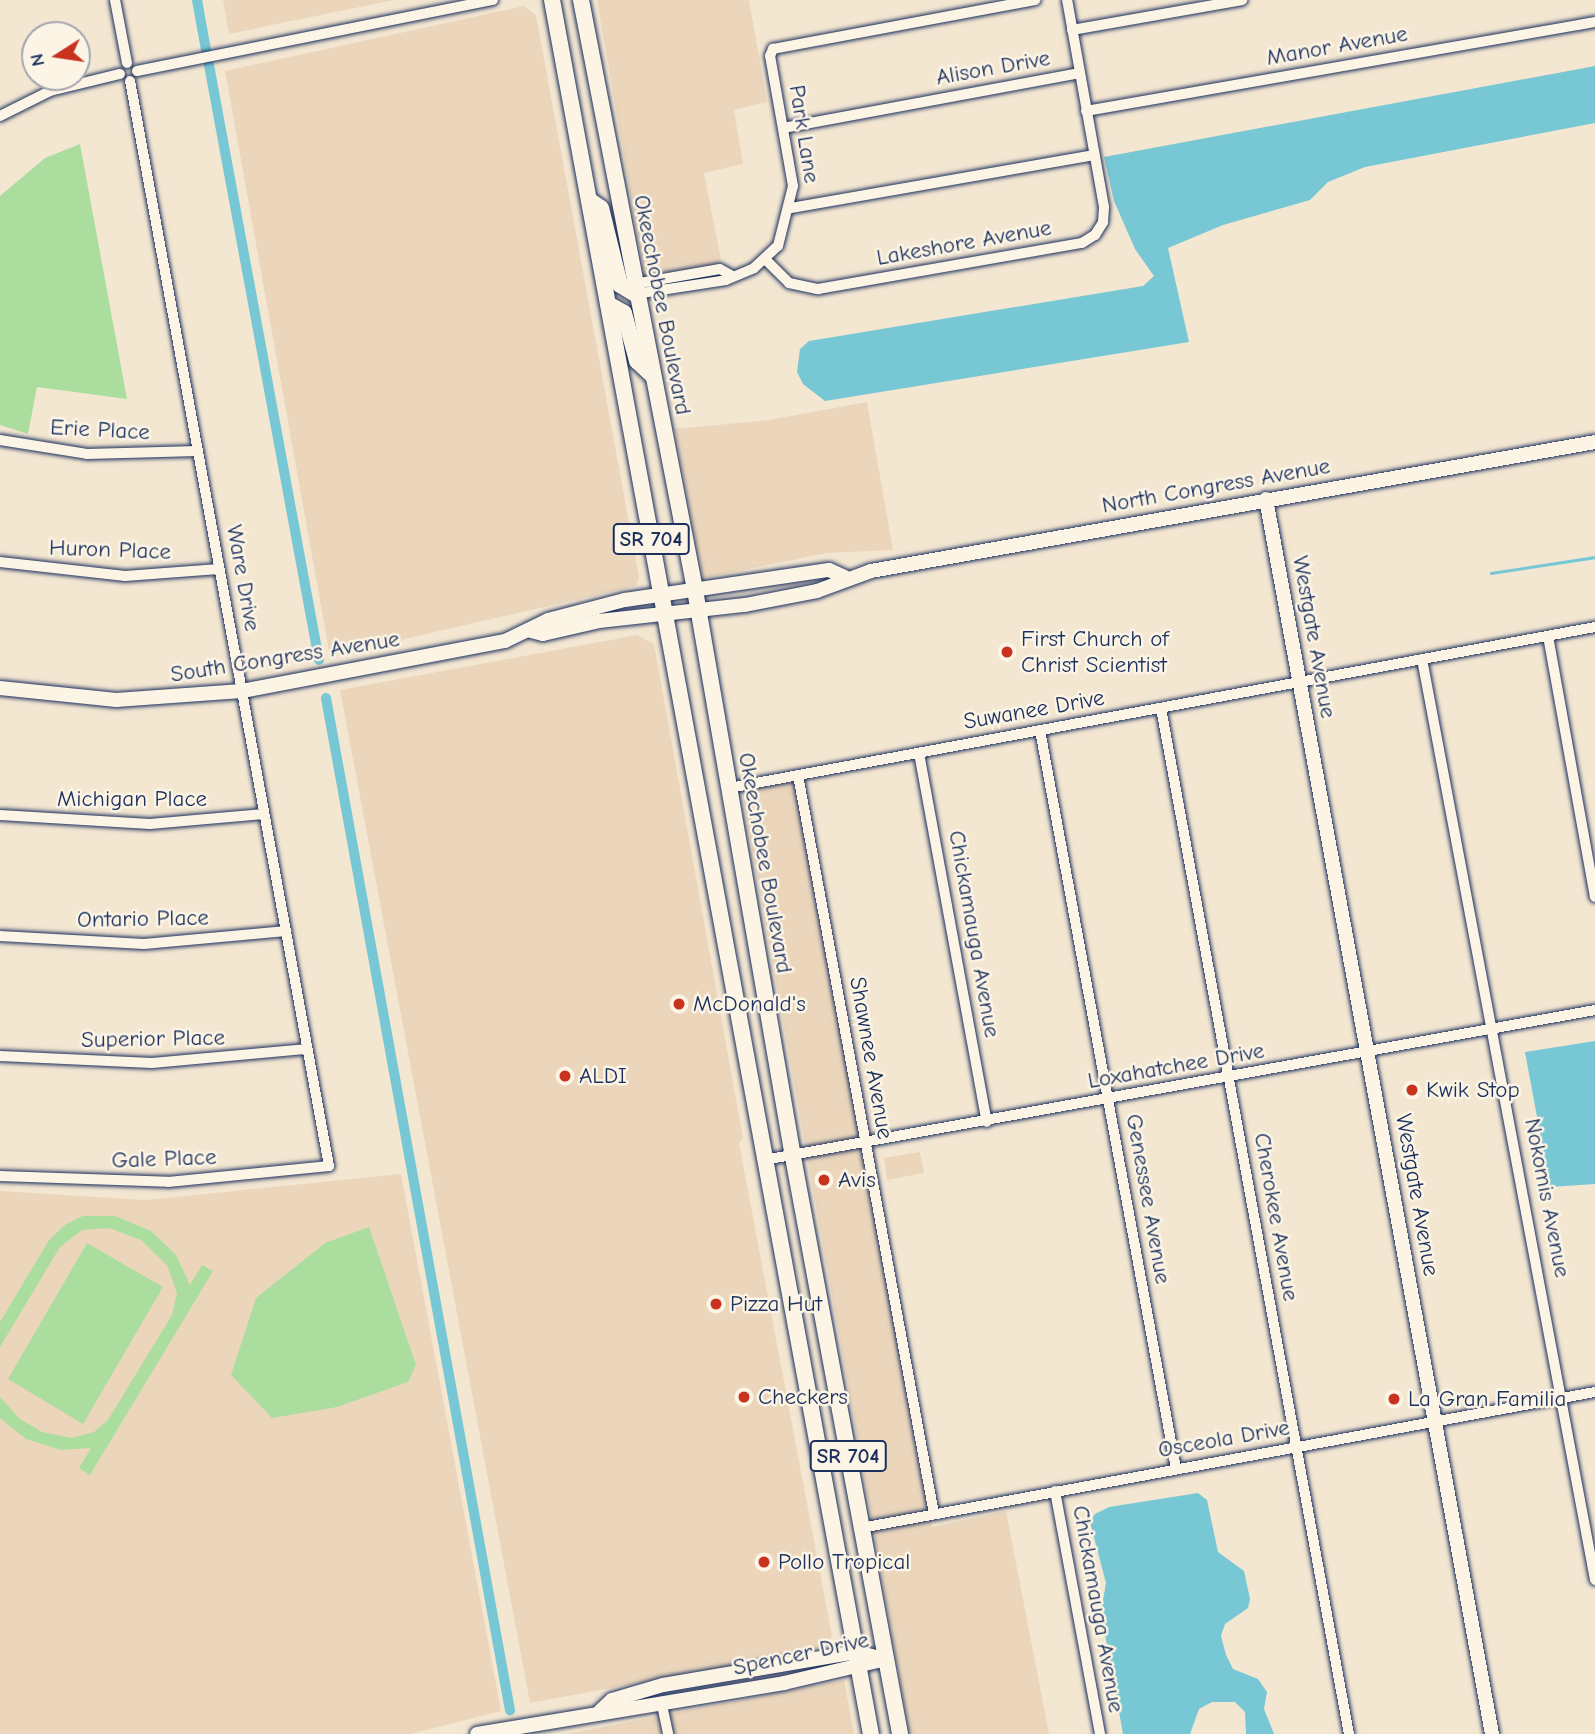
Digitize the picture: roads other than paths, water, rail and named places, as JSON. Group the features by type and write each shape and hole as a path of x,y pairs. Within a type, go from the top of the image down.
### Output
{"main road":[{"name":"SR 704","path":"552,0 871,1734"},
{"name":"Okeechobee Boulevard","path":"581,0 695,590 793,1157 900,1734"},
{"path":"589,200 601,208 620,285 635,289"},
{"path":"608,304 624,313 637,361 652,375"}],"street":[{"path":"116,0 127,63 125,77"},
{"path":"0,116 50,91 493,0"},
{"name":"Park Lane","path":"766,260 778,246 780,226 791,208 792,178 770,56 773,49 1035,0"},
{"path":"1067,0 1072,30"},
{"name":"Alison Drive","path":"783,128 1080,73 1072,30 1242,0"},
{"name":"Manor Avenue","path":"1087,111 1595,22"},
{"path":"127,63 137,71"},
{"path":"791,208 1094,155 1080,73"},
{"name":"Ware Drive","path":"125,77 198,451 329,1166"},
{"name":"Lakeshore Avenue","path":"766,260 789,282 818,289 1082,243 1100,229 1104,214 1094,155"},
{"path":"635,289 726,280 731,275 766,260"},
{"name":"Erie Place","path":"0,440 87,454 198,451"},
{"name":"North Congress Avenue","path":"666,615 699,613 817,591 845,577 1266,499 1595,442"},
{"name":"Westgate Avenue","path":"1266,499 1492,1734"},
{"name":"Huron Place","path":"0,562 125,576 219,569"},
{"name":"North Congress Avenue","path":"661,593 829,570 845,577"},
{"name":"South Congress Avenue","path":"0,688 116,699 242,691 505,641 531,631 548,620 661,593"},
{"name":"South Congress Avenue","path":"531,631 543,634 600,621 666,615"},
{"name":"Suwanee Drive","path":"729,788 1595,627"},
{"path":"1548,636 1595,897"},
{"name":"Nokomis Avenue","path":"1422,659 1563,1397 1595,1580"},
{"name":"Cherokee Avenue","path":"1161,708 1349,1734"},
{"name":"Genessee Avenue","path":"1040,730 1176,1469"},
{"name":"Chickamauga Avenue","path":"919,753 987,1122"},
{"name":"Shawnee Avenue","path":"798,775 934,1514"},
{"name":"Michigan Place","path":"0,815 150,824 264,814"},
{"name":"Ontario Place","path":"0,936 144,944 286,931"},
{"name":"Loxahatchee Drive","path":"764,1160 866,1144 1595,1010"},
{"name":"Superior Place","path":"0,1056 152,1063 307,1049"},
{"name":"Gale Place","path":"0,1176 168,1182 329,1166"},
{"name":"Osceola Drive","path":"862,1528 1595,1392"},
{"name":"Chickamauga Avenue","path":"1055,1491 1100,1734"},
{"name":"Spencer Drive","path":"600,1711 612,1700 663,1685 856,1652 886,1659"},
{"name":"Spencer Drive","path":"477,1734 600,1711 616,1713 723,1694 859,1669 886,1659"},
{"path":"723,1694 743,1671"},
{"path":"662,1705 668,1734"}],"water":[{"path":"1595,66 1595,123 1365,167 1328,182 1310,200 1223,225 1168,248 1189,342 825,401 803,384 797,372 800,349 809,341 1143,286 1154,276 1135,249 1114,201 1104,157"},
{"path":"1595,1041 1595,1184 1550,1187 1525,1052"},
{"path":"1198,1493 1207,1500 1218,1552 1244,1571 1250,1599 1248,1608 1225,1624 1221,1636 1226,1655 1233,1669 1258,1679 1267,1692 1264,1709 1274,1734 1246,1734 1245,1712 1235,1702 1212,1702 1199,1709 1190,1734 1123,1734 1101,1612 1106,1583 1090,1522 1095,1514 1109,1507"}],"waterway":[{"path":"197,0 206,50"},
{"path":"209,65 319,660"},
{"path":"1491,573 1595,557"},
{"path":"326,698 510,1710"}],"place":[{"name":"First Church of Christ Scientist","path":"1007,652"},
{"name":"McDonald's","path":"679,1004"},
{"name":"ALDI","path":"565,1076"},
{"name":"Kwik Stop","path":"1412,1090"},
{"name":"Avis","path":"824,1180"},
{"name":"Pizza Hut","path":"716,1304"},
{"name":"Checkers","path":"744,1397"},
{"name":"La Gran Familia","path":"1394,1399"},
{"name":"Pollo Tropical","path":"764,1562"}]}
